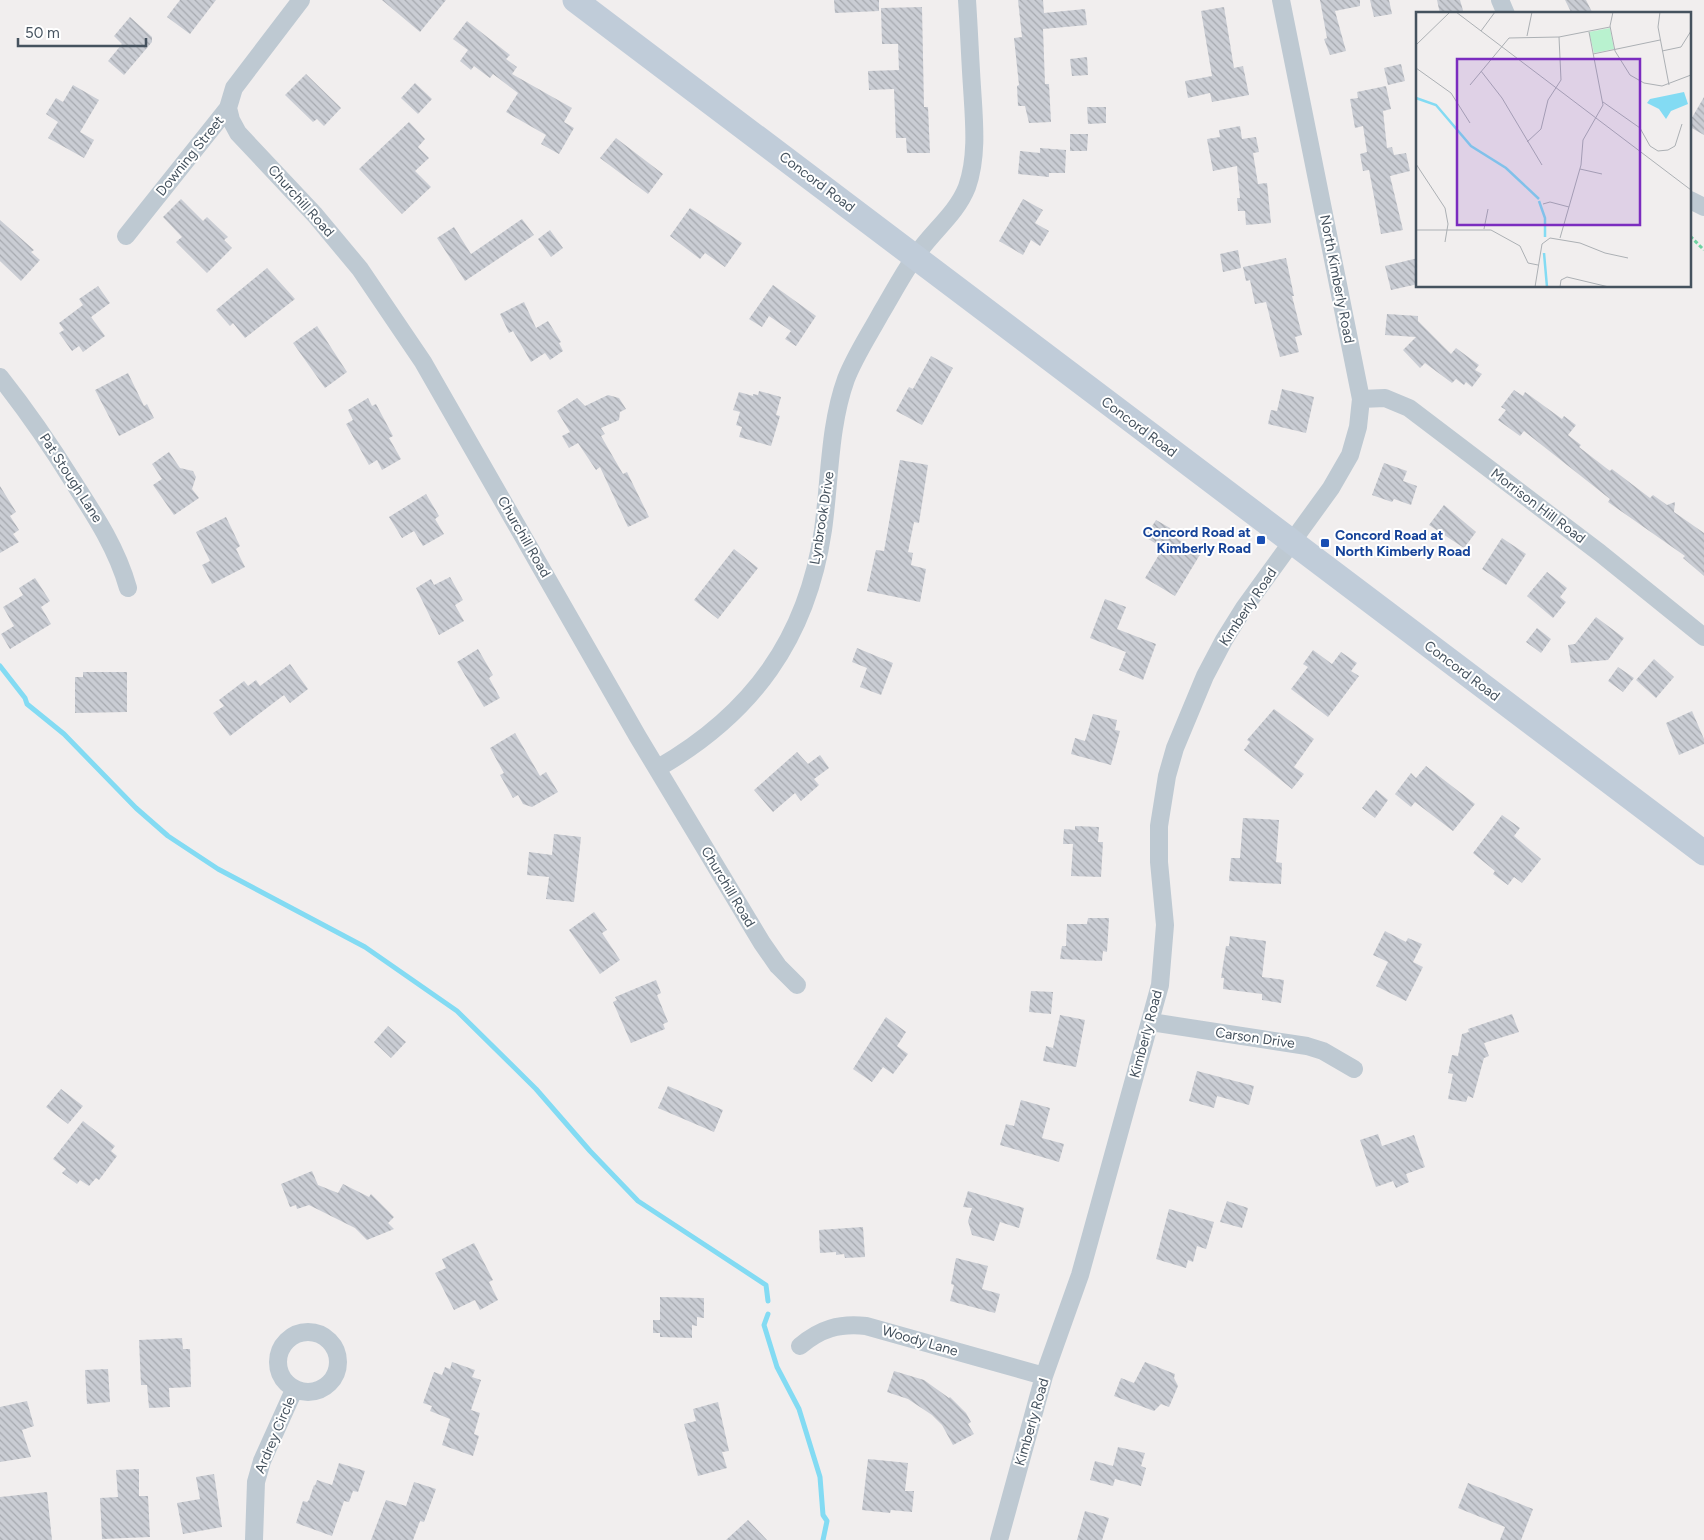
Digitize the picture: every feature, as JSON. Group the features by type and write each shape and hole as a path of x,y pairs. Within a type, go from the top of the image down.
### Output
{"main road":[{"name":"Concord Road","path":"575,0 1704,853"}],"street":[{"name":"Downing Street","path":"126,236 228,108 234,88 301,0"},
{"name":"Lynbrook Drive","path":"658,768 711,734 740,708 766,677 784,647 801,612 813,574 822,532 838,406 846,378 857,354 915,256 956,209 970,176 974,130 967,0"},
{"name":"North Kimberly Road","path":"1281,0 1361,399 1358,427 1350,455 1331,488 1293,544"},
{"path":"1500,0 1505,12"},
{"name":"Churchill Road","path":"228,108 231,120 238,133 315,215 360,269 418,354 658,768 762,943 778,966 796,985"},
{"path":"1692,201 1704,207"},
{"name":"Pat Stough Lane","path":"0,377 34,420 102,526 118,557 128,588"},
{"name":"Morrison Hill Road","path":"1361,399 1385,398 1409,408 1600,552 1704,637"},
{"name":"Kimberly Road","path":"999,1540 1044,1376 1080,1275 1151,1022 1163,964 1165,935 1160,826 1167,776 1175,748 1205,676 1224,640 1244,608 1293,544"},
{"name":"Carson Drive","path":"1151,1022 1307,1046 1323,1051 1354,1069"},
{"name":"Woody Lane","path":"800,1346 814,1335 838,1325 866,1326 1044,1376"},
{"name":"Ardrey Circle","path":"254,1540 256,1482 262,1461 294,1390"}],"path":[{"path":"1692,238 1704,250"}],"building":[{"path":"180,0 216,0 190,34 167,17"},
{"path":"382,0 446,0 420,32"},
{"path":"834,0 879,0 879,11 835,13"},
{"path":"1018,0 1043,0 1044,13 1085,9 1087,25 1043,29 1045,84 1049,84 1051,122 1029,123 1025,106 1018,106 1017,86 1019,85 1014,38 1022,37"},
{"path":"1320,0 1360,0 1360,6 1335,11 1346,51 1330,55 1324,39 1327,38"},
{"path":"1370,0 1389,0 1392,14 1374,17"},
{"path":"1437,0 1460,0 1463,12 1440,12"},
{"path":"1565,0 1586,0 1592,12 1571,12"},
{"path":"922,7 924,107 928,107 930,153 907,153 906,138 896,138 894,89 869,90 868,71 899,70 898,44 882,44 881,8"},
{"path":"1224,7 1234,68 1243,66 1249,95 1212,102 1210,93 1188,98 1185,81 1212,76 1201,11"},
{"path":"130,17 152,37 152,42 124,75 108,61 122,44 114,36"},
{"path":"467,21 510,55 506,59 517,67 512,74 572,108 564,122 574,128 559,154 541,144 546,135 506,112 518,93 493,74 490,78 474,66 471,70 460,61 468,50 453,39"},
{"path":"1087,57 1088,75 1072,76 1070,59"},
{"path":"1401,64 1405,81 1388,85 1384,68"},
{"path":"306,74 341,108 324,126 317,119 313,122 285,95"},
{"path":"415,83 432,99 418,114 401,98"},
{"path":"73,85 99,100 80,132 94,140 84,158 48,138 58,122 46,114 56,98 63,102"},
{"path":"1386,86 1391,109 1383,111 1387,148 1392,147 1394,155 1406,153 1410,171 1390,176 1403,230 1381,234 1369,170 1363,171 1360,154 1367,152 1363,126 1355,128 1350,99 1358,98 1357,92"},
{"path":"1704,97 1704,135 1692,128 1692,118"},
{"path":"1087,107 1106,107 1106,123 1088,124"},
{"path":"409,122 425,139 418,147 429,158 415,171 431,187 402,214 359,169"},
{"path":"1240,126 1242,139 1256,137 1259,152 1253,153 1258,184 1267,183 1271,223 1246,225 1245,211 1238,211 1237,198 1240,198 1237,166 1213,171 1207,139 1220,137 1219,130"},
{"path":"1070,134 1088,134 1087,151 1070,151"},
{"path":"616,138 663,174 648,194 600,158"},
{"path":"1040,148 1066,150 1065,173 1049,173 1049,177 1018,174 1020,151 1040,153"},
{"path":"181,199 203,221 207,217 228,237 224,240 232,248 207,273 176,242 182,237 163,217"},
{"path":"1023,199 1043,210 1035,223 1049,231 1040,246 1031,240 1023,255 999,241"},
{"path":"690,208 742,243 725,267 705,253 700,259 670,236"},
{"path":"522,219 534,235 465,281 437,238 454,227 471,254"},
{"path":"0,220 34,250 31,252 40,260 21,281 0,261"},
{"path":"550,230 563,248 551,257 538,239"},
{"path":"1238,250 1241,268 1223,272 1220,254"},
{"path":"1286,258 1294,296 1292,296 1302,335 1295,337 1299,352 1280,357 1266,302 1255,304 1250,280 1246,281 1243,267"},
{"path":"1416,258 1416,284 1391,290 1385,266"},
{"path":"267,268 295,299 245,338 233,323 230,326 216,310"},
{"path":"773,285 816,316 796,346 785,339 791,331 769,316 762,327 749,319"},
{"path":"98,286 110,303 91,317 105,336 83,352 79,346 72,351 59,333 64,330 59,323 83,305 79,299"},
{"path":"524,302 536,328 548,321 561,342 559,343 563,351 550,360 545,353 531,362 513,331 509,333 500,314"},
{"path":"1387,314 1418,316 1418,321 1451,354 1456,348 1479,365 1475,370 1482,374 1472,387 1466,382 1464,385 1456,379 1452,383 1425,363 1420,368 1403,350 1416,337 1385,335"},
{"path":"317,326 347,372 325,388 293,343"},
{"path":"931,356 953,368 922,425 896,411 909,387 913,389"},
{"path":"128,373 144,406 147,404 154,418 119,436 95,390"},
{"path":"1282,389 1314,397 1306,433 1268,424 1271,410 1277,411"},
{"path":"1514,390 1523,396 1525,392 1562,419 1564,416 1576,425 1568,435 1581,445 1579,447 1610,471 1612,469 1650,498 1653,495 1667,505 1675,502 1674,512 1704,533 1704,576 1683,558 1685,556 1608,502 1610,499 1524,431 1520,436 1498,420 1506,410 1501,407"},
{"path":"759,391 781,397 776,415 780,416 771,446 739,437 742,427 736,425 740,412 733,410 739,392 753,396 753,394 758,395"},
{"path":"608,395 619,398 626,409 620,412 619,420 601,428 605,434 601,436 623,474 627,472 649,517 628,527 600,467 596,470 578,443 569,448 562,436 570,432 557,411 577,398 585,406"},
{"path":"368,398 372,406 376,404 393,436 389,438 401,459 382,470 377,460 369,465 346,424 353,420 348,410"},
{"path":"169,452 180,468 193,471 196,477 192,489 199,498 174,515 153,485 162,479 152,464"},
{"path":"900,460 928,465 919,523 914,522 908,552 913,553 911,565 926,569 920,602 867,591 876,550 884,551"},
{"path":"1384,463 1407,471 1403,481 1417,486 1411,505 1394,499 1392,502 1372,495"},
{"path":"0,486 16,512 10,516 19,530 13,534 19,542 0,553"},
{"path":"426,494 439,516 435,519 444,534 423,546 414,531 402,538 389,517"},
{"path":"1444,505 1476,532 1464,548 1429,525"},
{"path":"226,517 240,546 236,549 245,567 212,584 202,565 210,561 196,532"},
{"path":"1156,520 1177,532 1174,537 1201,553 1175,596 1145,578 1163,548 1145,537"},
{"path":"1502,538 1526,554 1506,585 1482,569"},
{"path":"734,549 758,568 718,619 694,600"},
{"path":"1547,572 1567,588 1560,597 1566,602 1553,618 1527,596"},
{"path":"450,577 463,600 455,605 464,621 439,635 416,588 431,579 434,585"},
{"path":"35,578 50,601 41,607 51,624 10,649 1,634 14,626 3,607 23,595 19,588"},
{"path":"1105,599 1126,607 1117,629 1156,644 1143,680 1119,670 1126,652 1090,638"},
{"path":"1596,617 1624,638 1608,660 1571,663 1568,645 1575,644"},
{"path":"1537,628 1551,639 1541,653 1526,642"},
{"path":"857,648 893,663 881,695 860,687 867,668 852,662"},
{"path":"478,649 493,675 489,678 500,698 484,707 457,662"},
{"path":"1313,650 1332,664 1341,652 1357,663 1351,671 1359,676 1328,717 1291,689 1308,667 1303,664"},
{"path":"1654,659 1674,677 1656,698 1636,680"},
{"path":"290,664 308,689 290,703 284,695 230,736 213,713 224,706 219,700 244,681 248,686 256,680 260,686"},
{"path":"1618,667 1634,678 1623,692 1608,681"},
{"path":"83,672 127,672 127,712 75,713 75,677 83,677"},
{"path":"1274,709 1314,739 1294,767 1304,774 1292,789 1244,750 1250,742 1247,740"},
{"path":"1692,711 1704,739 1704,744 1679,755 1666,723"},
{"path":"1093,714 1117,720 1115,730 1120,731 1111,765 1071,754 1075,738 1085,741"},
{"path":"515,733 540,776 546,772 558,792 532,807 523,804 518,795 513,798 500,775 504,773 490,748"},
{"path":"797,752 808,764 820,755 829,768 814,779 819,785 801,801 795,793 773,812 754,790"},
{"path":"1426,766 1475,804 1453,831 1415,802 1411,807 1395,794 1411,773 1416,778"},
{"path":"1376,790 1388,800 1375,818 1362,808"},
{"path":"1502,815 1520,828 1514,836 1541,859 1522,883 1514,877 1508,885 1493,874 1495,871 1473,853"},
{"path":"1243,818 1279,820 1276,862 1282,863 1281,884 1229,881 1231,858 1240,858"},
{"path":"1075,826 1099,827 1098,842 1103,842 1101,877 1071,876 1073,844 1063,844 1064,829 1075,830"},
{"path":"554,834 581,837 574,902 546,899 549,877 527,875 529,852 552,855"},
{"path":"594,912 607,930 602,933 620,960 600,974 569,930"},
{"path":"1088,918 1109,918 1107,952 1103,951 1102,961 1060,959 1062,946 1066,946 1067,924 1087,924"},
{"path":"1385,931 1406,942 1408,938 1422,944 1413,962 1423,967 1406,1001 1376,986 1388,962 1373,955"},
{"path":"1230,936 1266,941 1262,977 1284,980 1281,1003 1262,1000 1262,994 1223,989 1224,978 1221,978 1226,946 1229,946"},
{"path":"656,980 661,993 657,995 668,1022 663,1024 665,1029 631,1043 613,1002 617,1000 615,997"},
{"path":"1031,991 1053,992 1051,1014 1029,1012"},
{"path":"1512,1014 1519,1032 1484,1043 1489,1056 1484,1058 1473,1098 1468,1096 1466,1102 1448,1099 1453,1074 1448,1073 1452,1055 1458,1056 1462,1034 1469,1032 1468,1029"},
{"path":"1060,1015 1085,1020 1076,1067 1043,1061 1046,1046 1053,1048"},
{"path":"886,1017 906,1032 897,1046 908,1054 893,1074 883,1067 872,1082 853,1069"},
{"path":"388,1026 406,1042 391,1058 374,1042"},
{"path":"1197,1071 1254,1086 1249,1105 1217,1096 1214,1108 1189,1101"},
{"path":"668,1086 723,1110 714,1132 658,1108"},
{"path":"61,1089 83,1106 68,1124 46,1107"},
{"path":"1021,1100 1050,1108 1042,1138 1064,1144 1059,1162 1000,1145 1006,1124 1014,1126"},
{"path":"83,1121 115,1146 111,1151 117,1156 99,1180 96,1178 89,1186 80,1180 77,1184 62,1173 66,1169 53,1159"},
{"path":"1378,1134 1382,1146 1414,1135 1425,1167 1406,1174 1409,1182 1396,1188 1393,1181 1376,1187 1360,1140"},
{"path":"312,1171 318,1185 338,1193 343,1184 369,1197 371,1194 394,1217 388,1223 394,1229 367,1240 355,1228 309,1205 297,1209 296,1205 290,1207 281,1184"},
{"path":"968,1191 1024,1208 1019,1228 1000,1222 994,1241 972,1235 968,1221 972,1208 963,1207"},
{"path":"1227,1201 1248,1208 1242,1228 1220,1222"},
{"path":"1169,1209 1214,1222 1206,1249 1197,1246 1193,1262 1188,1260 1186,1268 1156,1259"},
{"path":"863,1227 865,1257 845,1258 844,1254 836,1255 836,1252 820,1253 819,1230"},
{"path":"474,1243 493,1280 489,1282 498,1300 480,1310 475,1300 454,1310 435,1273 446,1268 442,1259"},
{"path":"956,1258 988,1266 982,1289 1000,1294 995,1313 950,1301 954,1285 951,1284"},
{"path":"660,1297 704,1298 704,1318 697,1317 697,1326 692,1325 692,1338 660,1337 660,1333 653,1333 653,1320 660,1320"},
{"path":"182,1338 183,1349 190,1349 191,1387 169,1388 170,1407 149,1408 147,1385 141,1385 139,1340"},
{"path":"452,1362 475,1370 472,1377 481,1380 471,1410 480,1413 474,1434 479,1436 473,1456 442,1445 450,1419 430,1411 432,1406 423,1403 434,1372 442,1375 445,1367 450,1369"},
{"path":"1145,1362 1175,1374 1174,1378 1178,1386 1169,1407 1161,1404 1154,1411 1114,1396 1121,1378 1134,1383"},
{"path":"108,1369 110,1402 87,1404 85,1370"},
{"path":"894,1371 924,1380 950,1397 966,1413 971,1422 968,1424 974,1434 953,1445 942,1425 932,1415 908,1399 887,1392"},
{"path":"27,1401 34,1426 22,1430 31,1457 0,1462 0,1407"},
{"path":"718,1402 729,1451 722,1452 727,1468 698,1476 684,1424 696,1421 693,1409"},
{"path":"1118,1447 1145,1453 1141,1466 1146,1468 1141,1486 1115,1479 1113,1486 1090,1480 1095,1461 1113,1466"},
{"path":"868,1459 908,1463 905,1491 914,1491 912,1512 891,1510 890,1513 862,1510"},
{"path":"339,1463 365,1471 358,1492 353,1491 349,1502 344,1501 332,1536 296,1523 303,1501 307,1502 309,1500 317,1480 332,1485"},
{"path":"139,1469 139,1496 148,1496 150,1537 102,1539 100,1498 118,1497 116,1470"},
{"path":"214,1474 222,1527 183,1534 177,1503 200,1499 196,1477"},
{"path":"414,1482 436,1489 424,1522 420,1521 413,1540 371,1540 386,1500 406,1506"},
{"path":"1468,1483 1533,1509 1521,1540 1500,1540 1505,1527 1458,1508"},
{"path":"47,1492 52,1540 0,1540 0,1497"},
{"path":"1085,1511 1109,1518 1102,1540 1077,1540"},
{"path":"748,1520 767,1540 726,1540"}],"waterway":[{"path":"0,666 25,698 27,704 64,734 136,808 168,836 218,869 365,947 457,1011 536,1089 590,1151 638,1201 766,1285 768,1301"},
{"path":"768,1314 764,1325 777,1367 799,1409 820,1477 823,1515 827,1521 823,1540"}],"place":[{"name":"Concord Road at Kimberly Road","path":"1261,540"},
{"name":"Concord Road at North Kimberly Road","path":"1325,543"}]}
